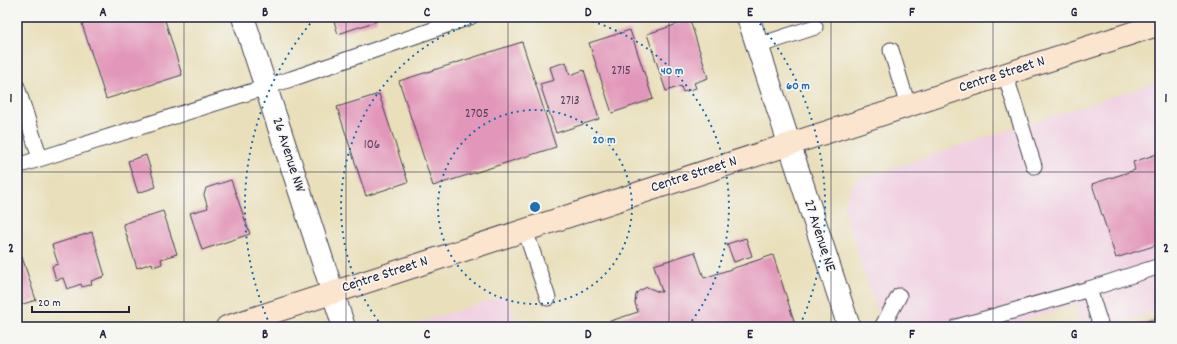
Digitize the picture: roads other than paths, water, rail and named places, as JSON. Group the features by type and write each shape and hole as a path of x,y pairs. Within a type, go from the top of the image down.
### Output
{"main road":[{"name":"Centre Street N","path":"227,327 1160,24"}],"street":[{"name":"26 Avenue NW","path":"243,17 344,327"},
{"name":"27 Avenue NE","path":"748,17 848,327"}],"lane":[{"path":"17,166 266,87 470,17"},
{"path":"757,46 816,27"},
{"path":"891,50 908,106"},
{"path":"1005,74 1034,166"},
{"path":"17,87 40,158"},
{"path":"525,230 548,298"},
{"path":"957,327 1088,289 1160,266"},
{"path":"1088,289 1101,327"},
{"path":"882,327 899,296"}]}
